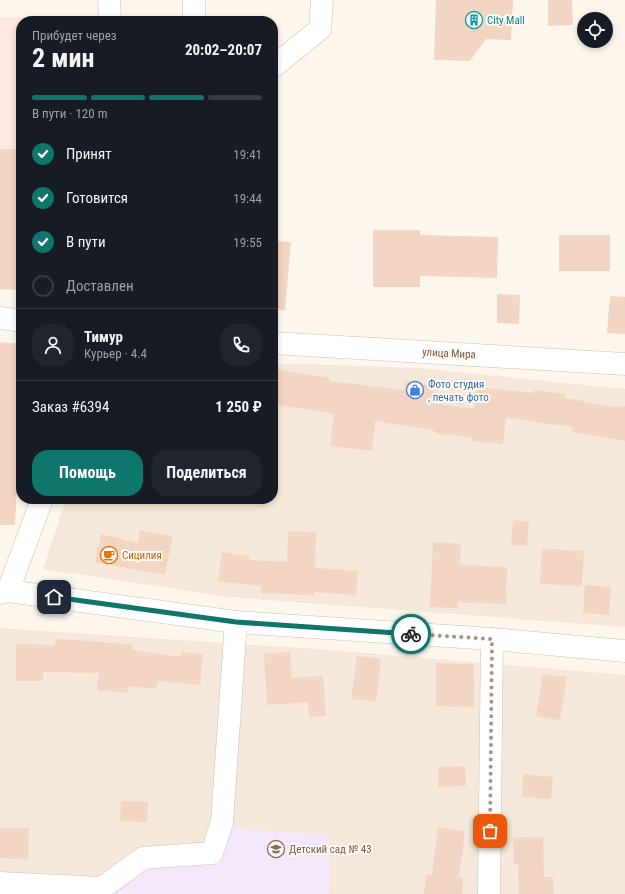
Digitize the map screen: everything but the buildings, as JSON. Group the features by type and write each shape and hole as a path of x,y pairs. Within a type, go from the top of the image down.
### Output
{"street":[{"path":"109,0 110,16"},
{"path":"194,0 194,16"},
{"path":"278,63 320,29 322,0"},
{"path":"0,318 16,320"},
{"name":"улица Мира","path":"278,342 625,364"},
{"path":"40,504 4,592 236,622 492,639 625,651"},
{"path":"0,883 102,888 143,858 212,853 222,822 236,622"},
{"path":"489,894 492,639"}],"shaded area":[{"path":"0,17 16,17 16,290 0,289"},
{"path":"278,363 418,368 625,389 625,627 229,597 43,569 64,504 278,504"},
{"path":"0,628 318,649 625,675 625,894 0,894"},
{"name":"Детский сад № 43","path":"228,828 330,835 329,894 111,894 149,867 219,862"}],"way so far":[{"path":"411,634 492,639 490,831"}],"place":[{"name":"City Mall","path":"474,20"},
{"name":"Фото студия , печать фото","path":"415,390"},
{"name":"Сицилия","path":"109,555"},
{"name":"Детский сад № 43","path":"276,849"}],"route":[{"path":"54,597 236,622 411,634"}]}
